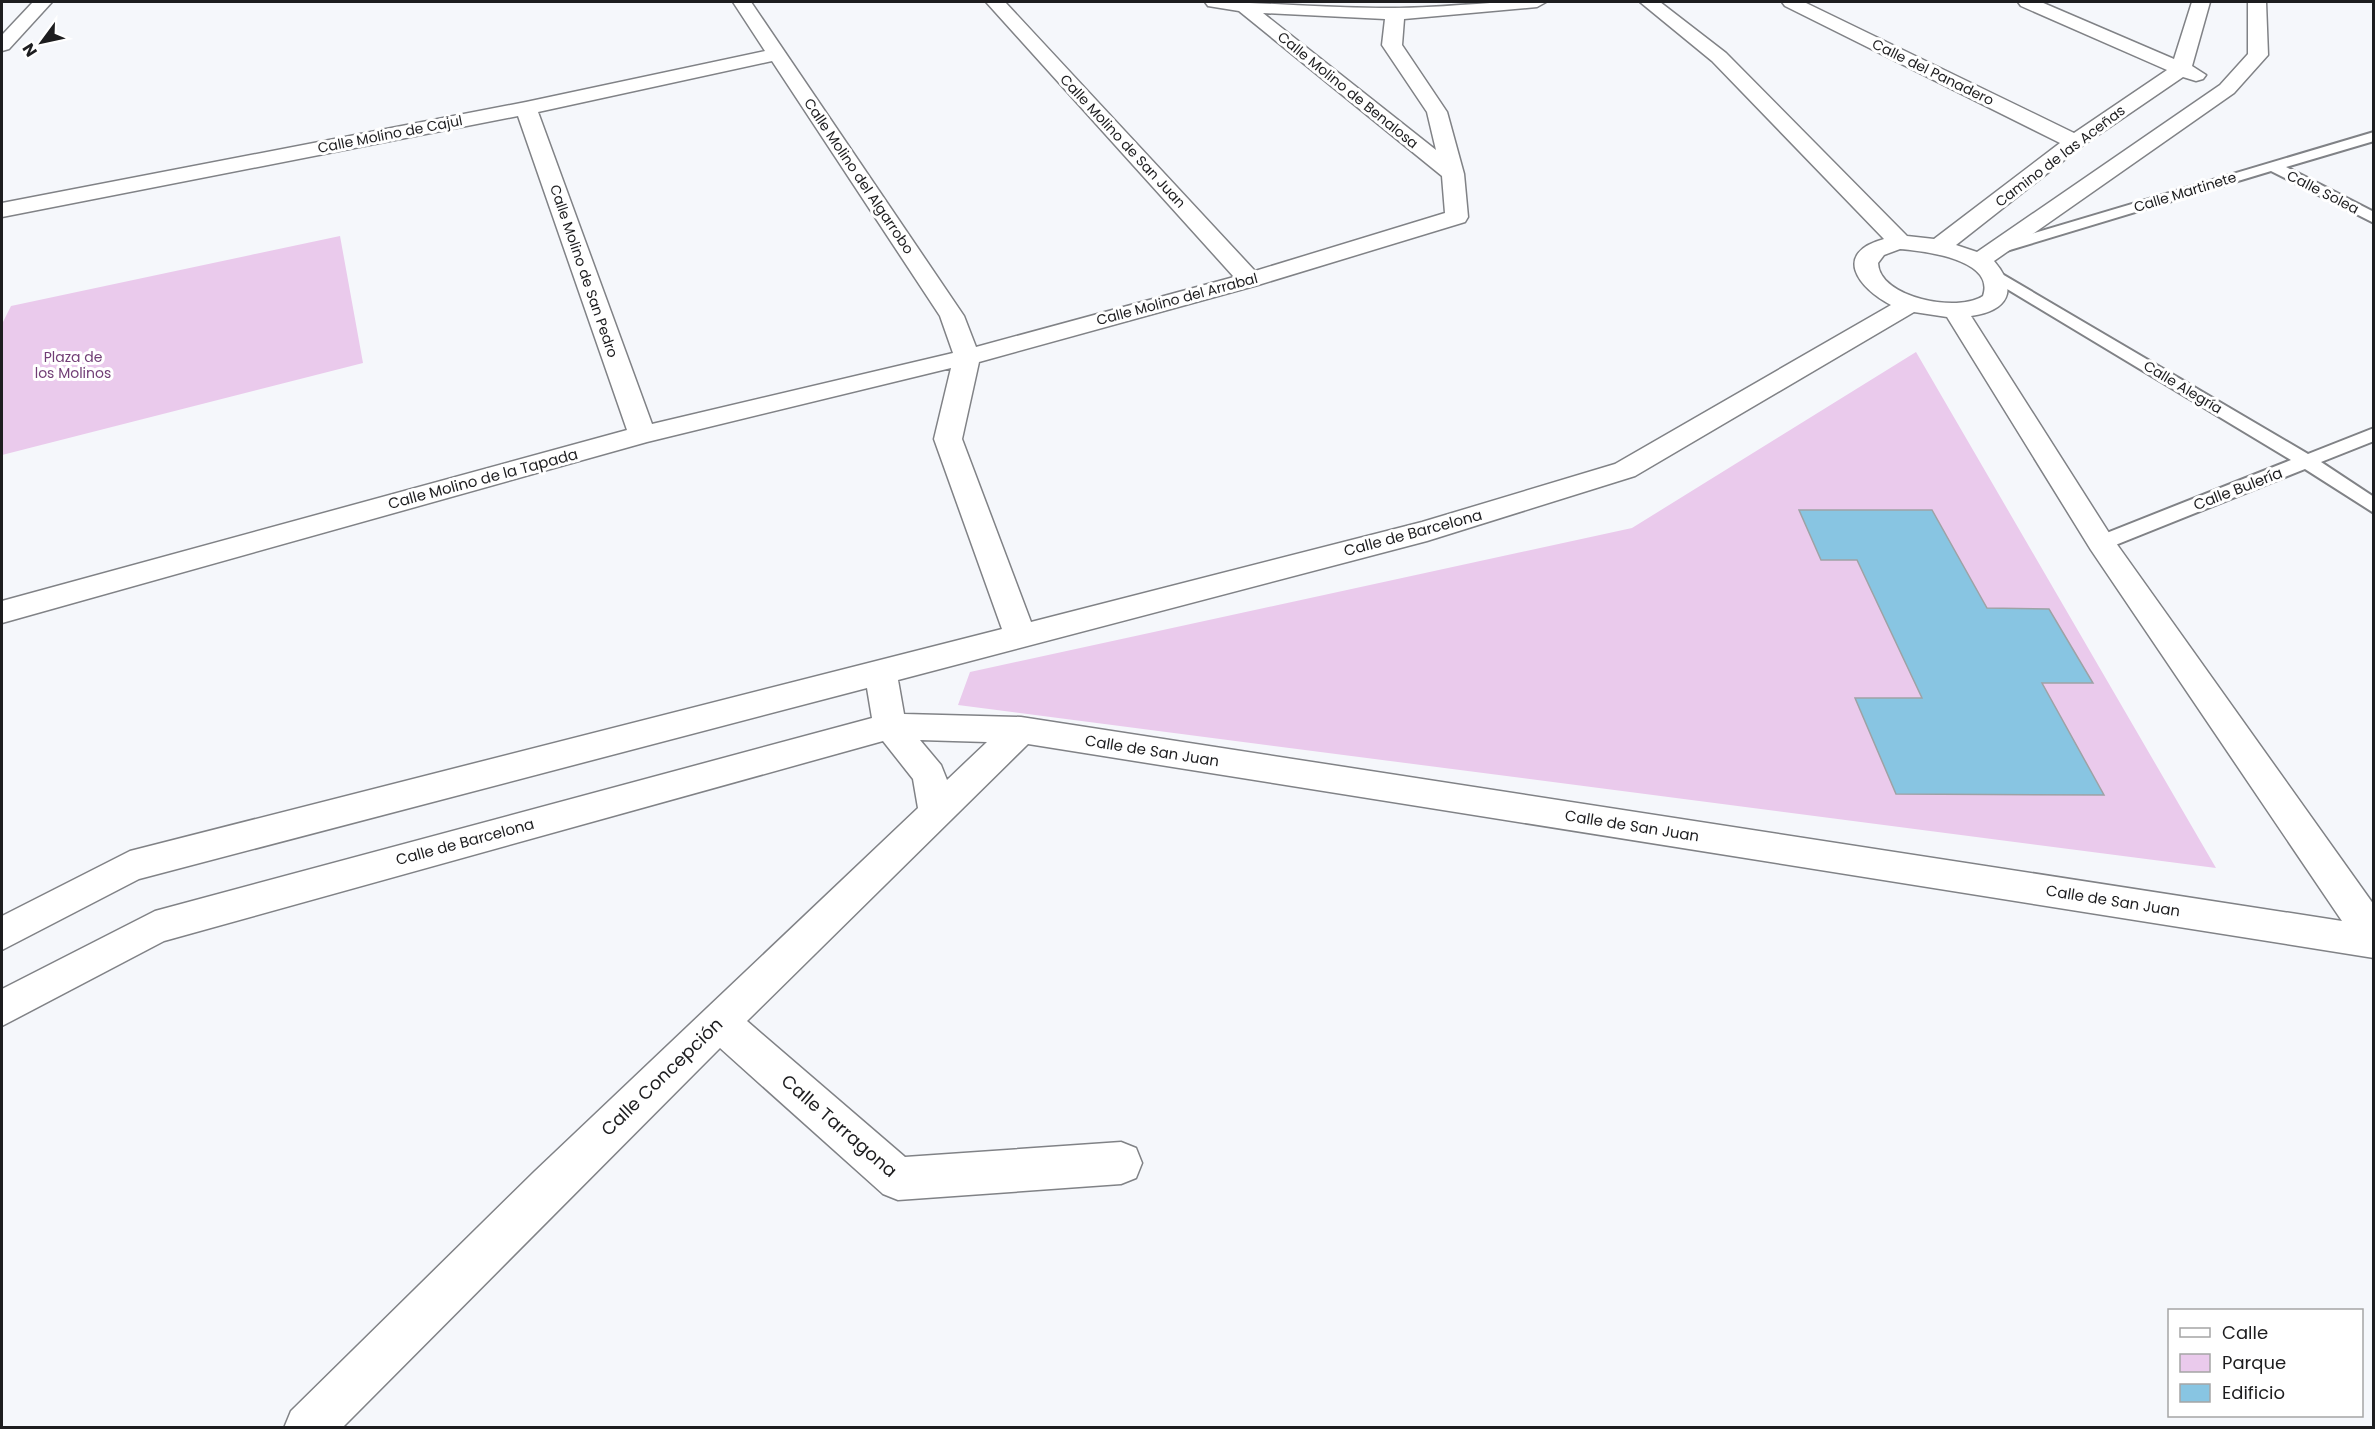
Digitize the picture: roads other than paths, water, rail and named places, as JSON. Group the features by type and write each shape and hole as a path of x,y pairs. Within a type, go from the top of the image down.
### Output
{"street":[{"path":"2,45 44,2"},
{"name":"Calle Molino del Algarrobo","path":"742,2 779,54 952,316 967,357"},
{"name":"Calle Molino de San Juan","path":"995,2 1250,279"},
{"path":"1214,2 1244,6 1395,14 1537,2"},
{"path":"1649,2 1719,57 1900,242"},
{"name":"Calle del Panadero","path":"1791,2 2075,142"},
{"path":"2027,2 2227,88"},
{"path":"2181,69 2201,2"},
{"path":"1988,261 2227,88 2258,55 2257,2"},
{"name":"Calle Molino de Benalosa","path":"1244,6 1453,174"},
{"name":"Calle Molino del Arrabal","path":"967,357 1250,279 1457,217 1453,174 1437,112 1392,45 1395,14"},
{"name":"Calle Molino de Cajul","path":"2,210 526,108 779,54"},
{"name":"Camino de las Aceñas","path":"1940,246 2075,142 2181,69"},
{"name":"Calle Molino de San Pedro","path":"526,108 642,435"},
{"path":"1900,242 1940,246 1988,261 1997,284 1996,294 1989,303 1975,309 1955,311 1910,304 1875,284 1866,272 1866,261 1872,252 1900,242"},
{"name":"Calle de Barcelona","path":"2,934 130,866 1427,531 1625,470 1910,304"},
{"path":"1955,311 2101,543 2373,936"},
{"path":"967,357 948,439 1020,635"},
{"name":"Calle Molino de la Tapada","path":"2,612 642,435 967,357"},
{"path":"880,671 890,726 929,775 936,812"},
{"name":"Calle de Barcelona","path":"2,1008 155,927 890,726"},
{"name":"Calle de San Juan","path":"890,726 1021,730 2373,942"},
{"name":"Calle Concepción","path":"308,1428 549,1187 1021,730"},
{"name":"Calle Tarragona","path":"720,1022 898,1179 1121,1163"}],"lane":[{"name":"Calle Martinete","path":"1988,261 2272,166 2373,136"},
{"name":"Calle Solea","path":"2272,166 2373,218"},
{"name":"Calle Alegría","path":"1988,261 2308,462 2373,507"},
{"name":"Calle Bulería","path":"2101,543 2308,462 2373,434"}],"park label":[{"name":"Plaza de los Molinos","path":"73,366"}]}
